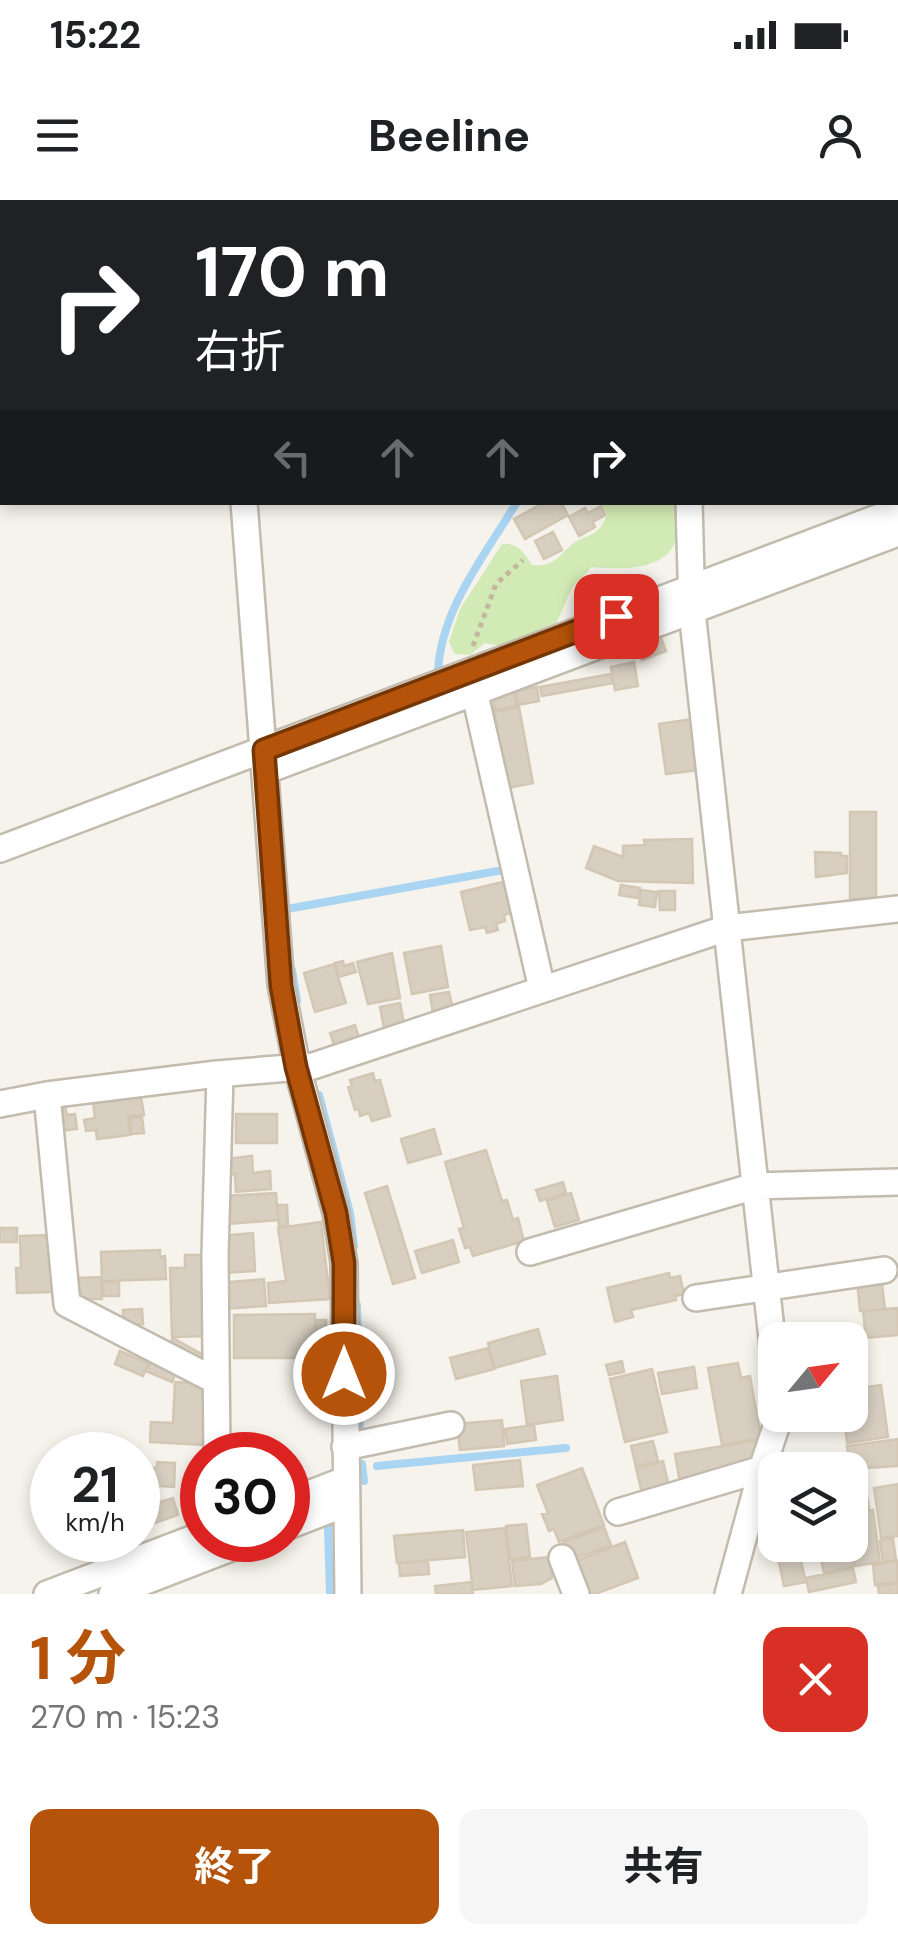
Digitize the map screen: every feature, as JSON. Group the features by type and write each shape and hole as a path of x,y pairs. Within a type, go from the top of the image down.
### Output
{"street":[{"path":"244,505 281,986 296,1067 336,1213 344,1263 348,1594"},
{"path":"689,505 691,600 770,1322"},
{"path":"0,849 264,760 691,600 898,510"},
{"path":"691,600 898,534"},
{"path":"473,682 542,989"},
{"path":"0,1104 46,1095 314,1066 727,928 898,909"},
{"path":"217,1432 215,1255 220,1074"},
{"path":"46,1095 67,1304 216,1382"},
{"path":"530,1252 756,1186 898,1182"},
{"path":"696,1298 884,1270"},
{"path":"345,1448 451,1425"},
{"path":"618,1512 758,1470"},
{"path":"728,1594 758,1484"},
{"path":"310,1498 345,1492"},
{"path":"310,1513 345,1492"},
{"path":"48,1594 180,1543"},
{"path":"562,1558 576,1594"},
{"path":"112,1594 195,1562"}],"path":[{"path":"473,682 466,662 496,584 523,560"}],"green space":[{"path":"602,505 678,505 678,532 672,548 654,563 591,567 572,588 551,628 535,639 515,645 485,643 470,655 455,654 449,642 460,609 502,544 516,547 532,565 541,565 599,529 607,515"}],"building":[{"path":"540,505 563,505 568,515 525,539 514,519"},
{"path":"601,506 605,515 593,522 595,527 579,536 569,517 585,508 588,513"},
{"path":"553,532 562,550 544,559 535,541"},
{"path":"659,633 666,651 642,660 636,641"},
{"path":"634,662 638,686 615,690 611,667"},
{"path":"611,674 613,683 542,696 540,687"},
{"path":"537,687 539,701 518,705 516,691"},
{"path":"514,690 517,706 495,710 492,694"},
{"path":"519,707 533,783 508,788 494,712"},
{"path":"693,719 700,770 666,774 659,724"},
{"path":"850,812 876,812 876,899 850,899"},
{"path":"692,839 693,883 618,881 586,868 594,846 623,857 623,846 645,845 644,840"},
{"path":"815,852 847,856 847,873 816,877"},
{"path":"507,881 514,912 504,915 505,921 496,924 498,930 470,930 461,892"},
{"path":"621,885 640,888 638,898 619,895"},
{"path":"641,890 657,892 655,907 639,905"},
{"path":"659,891 675,891 675,910 660,910"},
{"path":"441,946 448,987 412,994 404,953"},
{"path":"392,953 400,998 368,1004 357,962"},
{"path":"343,961 344,966 353,963 356,972 339,977 335,963"},
{"path":"334,964 346,1003 315,1012 304,973"},
{"path":"449,992 453,1010 433,1014 430,995"},
{"path":"400,1003 404,1024 384,1028 380,1007"},
{"path":"355,1025 360,1041 335,1048 330,1033"},
{"path":"373,1073 375,1081 380,1080 390,1116 372,1121 369,1113 360,1116 359,1109 355,1110 348,1087 352,1086 350,1080"},
{"path":"141,1097 144,1115 128,1116 130,1135 97,1139 96,1130 86,1131 84,1120 95,1118 93,1102"},
{"path":"65,1106 67,1115 75,1114 77,1129 60,1131 57,1107"},
{"path":"236,1114 277,1114 277,1143 236,1143"},
{"path":"142,1117 144,1133 132,1134 130,1118"},
{"path":"434,1129 441,1154 408,1163 401,1139"},
{"path":"486,1150 502,1201 507,1200 513,1220 518,1218 524,1241 473,1256 470,1247 465,1248 459,1229 464,1228 445,1162"},
{"path":"252,1156 253,1173 270,1171 271,1189 236,1192 235,1174 226,1175 225,1159"},
{"path":"563,1182 566,1193 540,1201 536,1190"},
{"path":"387,1186 415,1278 393,1284 365,1193"},
{"path":"276,1193 278,1220 227,1224 225,1196"},
{"path":"571,1193 579,1220 555,1227 547,1201"},
{"path":"277,1205 287,1205 288,1226 279,1227"},
{"path":"321,1222 330,1299 269,1303 268,1283 286,1281 278,1228"},
{"path":"0,1228 17,1228 17,1242 0,1242"},
{"path":"253,1233 255,1271 223,1273 220,1236"},
{"path":"51,1235 55,1285 52,1292 17,1293 20,1236"},
{"path":"453,1240 459,1262 422,1273 415,1251"},
{"path":"160,1250 160,1257 165,1256 166,1279 102,1281 101,1252"},
{"path":"185,1255 209,1255 212,1336 172,1337 170,1268 185,1268"},
{"path":"669,1273 670,1278 680,1276 684,1294 675,1296 676,1300 631,1310 633,1317 615,1322 607,1288"},
{"path":"101,1277 102,1299 77,1299 76,1278"},
{"path":"881,1277 885,1309 860,1311 857,1280"},
{"path":"264,1279 266,1306 223,1309 221,1283"},
{"path":"103,1282 119,1282 119,1296 103,1296"},
{"path":"898,1308 898,1335 868,1338 863,1311"},
{"path":"142,1309 143,1324 123,1325 123,1310"},
{"path":"315,1314 315,1358 234,1358 234,1315"},
{"path":"316,1320 326,1320 326,1341 317,1341"},
{"path":"538,1329 545,1354 495,1368 488,1343"},
{"path":"173,1338 207,1357 202,1367 168,1348"},
{"path":"488,1348 494,1369 456,1379 450,1358"},
{"path":"120,1351 148,1363 143,1376 115,1364"},
{"path":"154,1353 179,1364 172,1382 146,1371"},
{"path":"622,1361 624,1372 609,1375 606,1365"},
{"path":"738,1363 741,1378 750,1376 761,1438 722,1445 708,1368"},
{"path":"694,1367 697,1388 662,1394 658,1373"},
{"path":"652,1369 667,1432 625,1442 610,1379"},
{"path":"557,1376 563,1420 527,1425 521,1381"},
{"path":"175,1382 208,1384 206,1432 180,1432 180,1444 160,1443 160,1432 150,1432 151,1422 173,1423"},
{"path":"881,1385 888,1437 847,1443 846,1432 868,1432 868,1387"},
{"path":"502,1420 504,1446 460,1450 457,1424"},
{"path":"534,1425 536,1440 507,1444 505,1429"},
{"path":"898,1439 898,1466 868,1468 868,1452 848,1452 847,1446"},
{"path":"758,1440 755,1464 680,1483 675,1454"},
{"path":"653,1441 658,1461 636,1467 631,1446"},
{"path":"520,1460 523,1486 476,1490 473,1465"},
{"path":"663,1461 669,1487 642,1493 636,1468"},
{"path":"160,1462 175,1463 174,1487 160,1486"},
{"path":"582,1468 604,1525 559,1542 542,1514 548,1513 537,1485"},
{"path":"898,1484 898,1536 881,1538 874,1488"},
{"path":"173,1498 178,1515 160,1521 160,1502"},
{"path":"873,1510 880,1562 855,1566 855,1562 868,1562 868,1511"},
{"path":"526,1524 530,1557 510,1559 506,1526"},
{"path":"604,1527 611,1545 571,1560 564,1542"},
{"path":"505,1528 512,1586 473,1590 466,1532"},
{"path":"463,1530 465,1557 397,1563 394,1536"},
{"path":"893,1539 896,1560 883,1562 880,1541"},
{"path":"625,1542 638,1578 586,1594 574,1562"},
{"path":"550,1557 552,1578 541,1584 515,1586 512,1561"},
{"path":"428,1561 429,1574 400,1576 399,1563"},
{"path":"897,1561 898,1582 875,1585 873,1565"},
{"path":"779,1562 801,1562 806,1582 784,1586"},
{"path":"822,1562 853,1562 854,1566 824,1573"},
{"path":"853,1568 856,1582 809,1592 806,1578"},
{"path":"471,1582 473,1594 436,1594 435,1586"},
{"path":"898,1583 898,1594 879,1594 878,1586"}],"waterway":[{"path":"438,673 455,605 515,505"},
{"path":"287,909 503,870"},
{"path":"292,970 297,1001"},
{"path":"319,1095 350,1213 354,1246"},
{"path":"357,1305 360,1433"},
{"path":"377,1466 566,1448"},
{"path":"362,1464 364,1481"},
{"path":"328,1526 330,1594"}],"route":[{"path":"344,1374 344,1263 336,1213 296,1067 281,986 264,750 616,616"}]}
